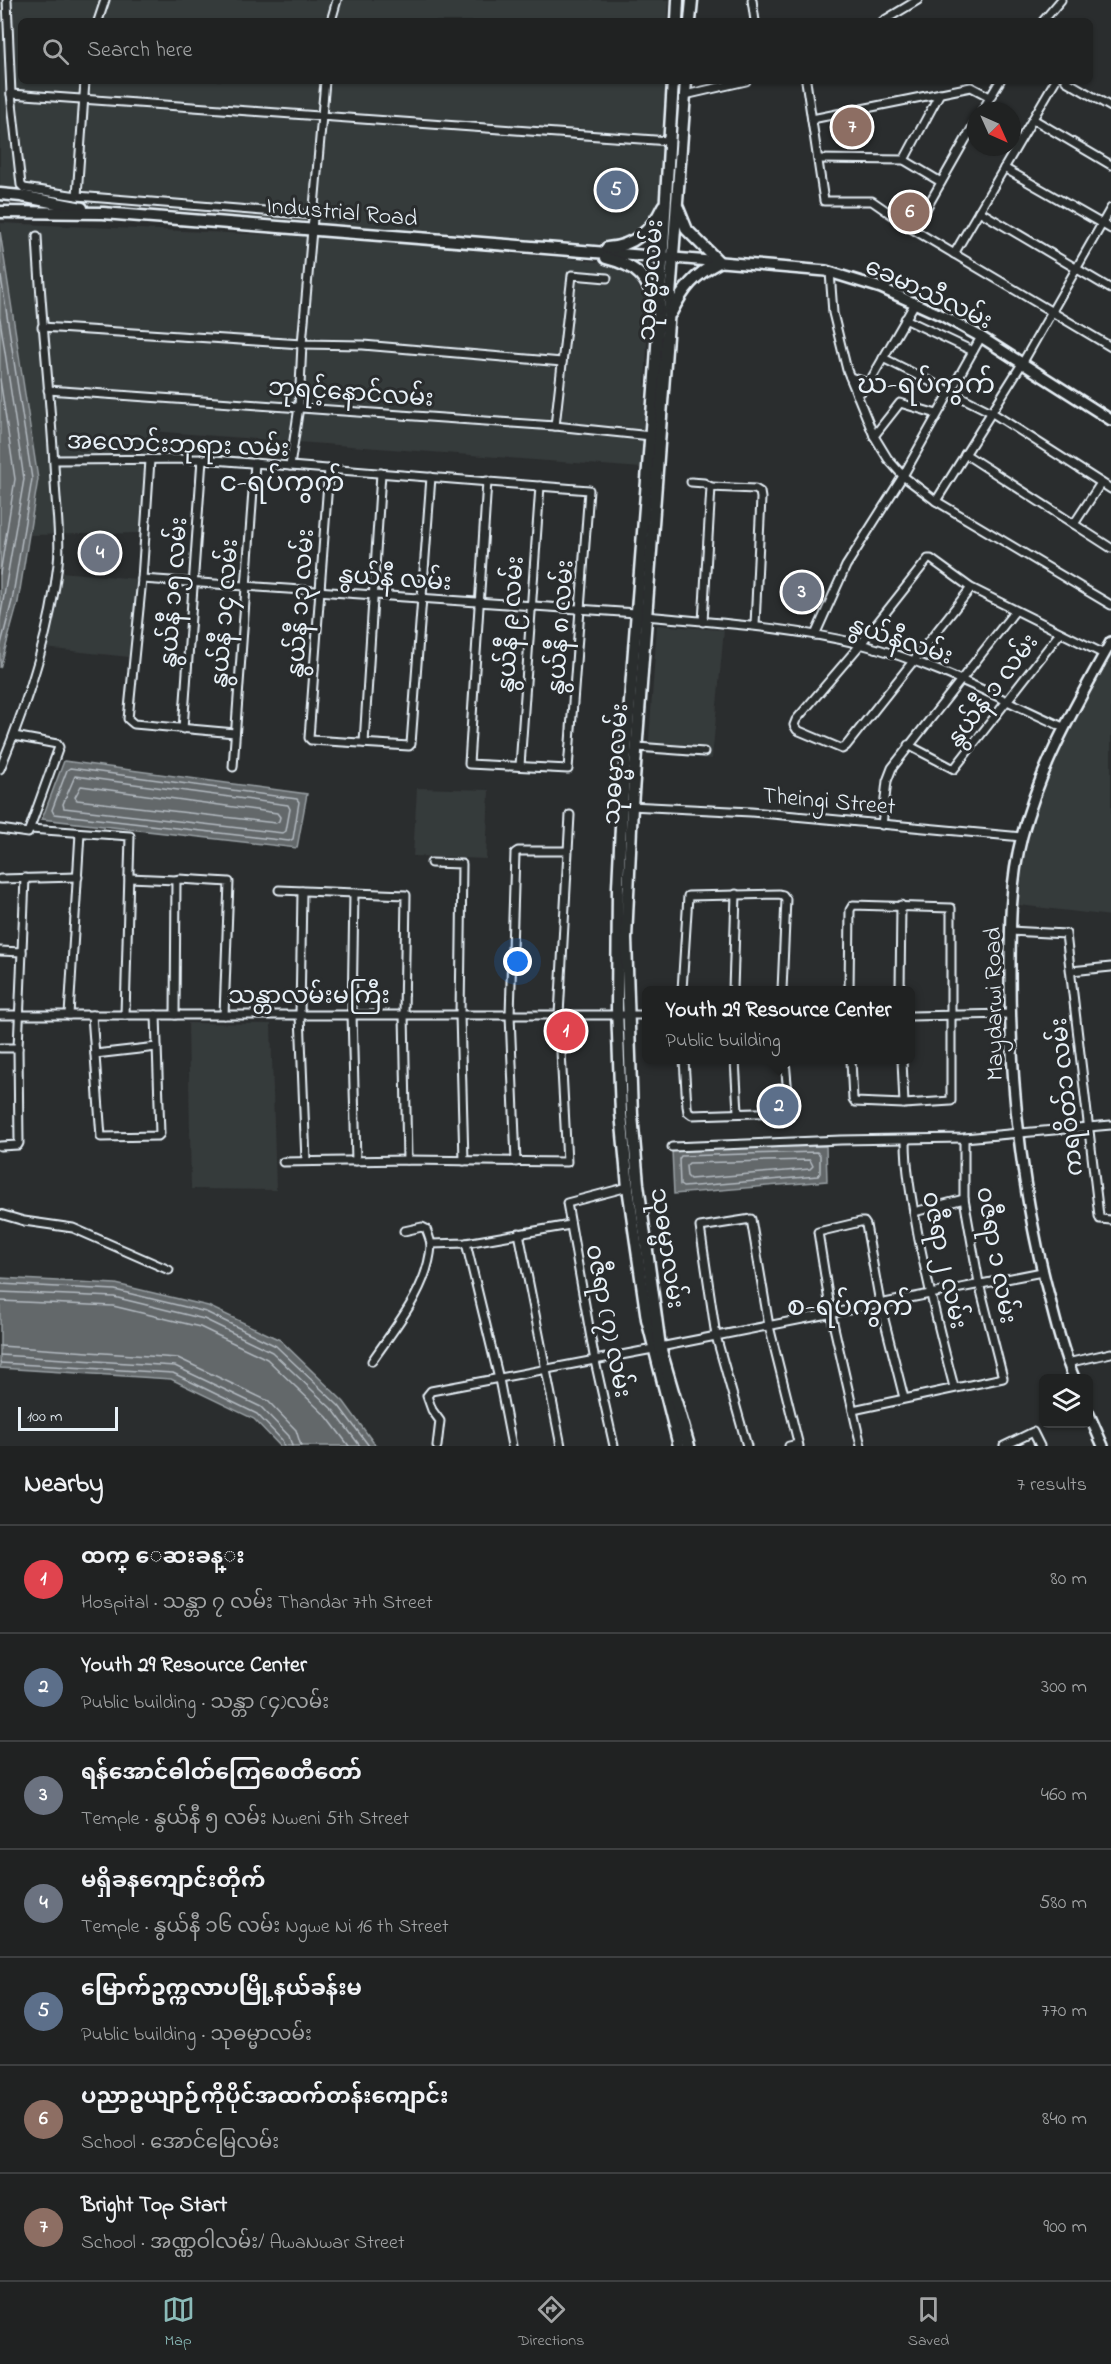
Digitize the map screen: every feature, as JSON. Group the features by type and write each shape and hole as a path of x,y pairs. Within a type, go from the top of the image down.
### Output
{"main road":[{"path":"677,18 678,0"},
{"path":"690,18 692,0"},
{"name":"သုဓမ္မာလမ်း","path":"671,202 669,141 673,85"},
{"name":"သုဓမ္မာလမ်း","path":"679,1446 656,1348 627,1186 621,1113 627,806 671,202 686,89"},
{"path":"0,194 21,196 103,213"},
{"path":"671,202 687,230 719,262 701,271 664,317 651,288 639,272 621,262 577,250 623,246 641,236 671,202"},
{"path":"0,212 20,214 103,213"},
{"name":"Industrial Road","path":"103,213 577,250"},
{"path":"577,250 668,258"},
{"name":"သုဓမ္မာလမ်း","path":"627,806 637,747 641,615 651,436 664,317"},
{"name":"သုဓမ္မာလမ်း","path":"623,1014 656,1348 689,1446"}],"street":[{"path":"7,0 10,94 21,185 28,190 314,215"},
{"path":"99,18 105,0"},
{"path":"752,0 754,18"},
{"path":"888,18 918,0"},
{"path":"1045,18 1060,0"},
{"path":"332,18 337,2"},
{"path":"77,196 86,84"},
{"path":"290,466 299,407 302,344 326,84"},
{"path":"686,89 724,84"},
{"path":"806,84 824,201 872,201 914,230 1111,347"},
{"path":"812,119 940,93 970,84 990,97"},
{"path":"987,102 998,84"},
{"path":"954,254 1053,84"},
{"path":"1071,84 1111,107"},
{"path":"904,160 940,93"},
{"path":"10,94 669,141"},
{"path":"1033,119 1111,165"},
{"path":"914,230 967,137"},
{"path":"818,159 904,160 941,182"},
{"path":"1004,168 1111,229"},
{"path":"936,501 1023,362 1111,208"},
{"path":"979,211 1111,289"},
{"path":"0,770 14,736 42,651 59,562 54,460 36,236"},
{"name":"ခေမာသီလမ်း","path":"668,258 830,273 880,288 981,337 1111,420"},
{"path":"830,273 833,313 850,377 874,436 888,459 903,476 936,501 1111,605"},
{"path":"555,426 572,274 607,278"},
{"path":"857,395 869,383 915,303"},
{"path":"906,319 973,351"},
{"path":"42,327 302,344 363,345 562,362"},
{"path":"815,635 846,566 903,476 981,337"},
{"path":"883,357 991,412 1111,489"},
{"path":"850,377 869,383"},
{"name":"ဘုရင့်နောင်လမ်း","path":"48,390 555,426 651,436"},
{"path":"874,436 900,403 937,414"},
{"path":"965,454 1111,548"},
{"name":"အလောင်းဘုရား လမ်း","path":"54,460 202,459 589,489"},
{"name":"နွယ်နီ ၁၅ လမ်း","path":"183,729 202,459"},
{"path":"150,460 142,579 128,719 134,724 235,734"},
{"name":"နွယ်နီ ၁၄ လမ်း","path":"233,767 255,463"},
{"name":"နွယ်နီ ၁၃ လမ်း","path":"329,469 310,739 364,743"},
{"path":"381,473 364,743 410,745 430,477"},
{"path":"487,481 469,764 520,766"},
{"path":"691,482 704,483 711,487 754,489 760,492 755,625"},
{"path":"1074,524 1101,483"},
{"name":"နွယ်နီ ၉ လမ်း","path":"520,766 540,486"},
{"path":"703,622 711,487"},
{"name":"နွယ်နီ ၈ လမ်း","path":"520,766 569,768 589,489"},
{"path":"971,588 842,748 797,730 794,725 796,720 860,645 928,559 971,588 1104,654"},
{"name":"နွယ်နီ လမ်း","path":"142,579 641,615"},
{"path":"882,825 887,781 892,768 1015,611"},
{"name":"နွယ်နီလမ်း","path":"641,615 755,625 860,645 913,661 962,681 1063,728"},
{"name":"နွယ်နီ ၁ လမ်း","path":"908,745 954,769 1060,633"},
{"name":"Maydarwi Road","path":"1072,1374 1067,1363 1042,1272 1028,1204 1012,1073 1010,931 1015,868 1036,790 1063,728 1111,642"},
{"path":"0,829 26,834 30,829 59,746 14,736"},
{"path":"637,747 704,752"},
{"name":"Theingi Street","path":"627,806 751,812 1022,837"},
{"path":"283,1162 406,1160 567,1162 559,1014 570,815"},
{"path":"30,829 130,836 125,1015"},
{"path":"69,1015 80,833"},
{"path":"516,1162 510,1015 516,851 567,851"},
{"path":"431,863 462,864 460,1015 464,1161"},
{"path":"0,879 78,877"},
{"path":"0,1146 19,1144 18,1048 25,878"},
{"path":"129,878 229,882 224,1015"},
{"path":"175,1015 176,880"},
{"path":"279,890 406,895 404,1014 406,1160"},
{"path":"302,891 300,1015 306,1161"},
{"path":"354,893 352,1014 356,1161"},
{"path":"733,986 736,894"},
{"path":"682,986 688,896 736,894 783,895 786,899 782,986"},
{"path":"849,986 850,910 853,905 858,903 949,906 952,910 950,1016 952,1099 949,1103 855,1102 850,1064"},
{"path":"900,986 901,905"},
{"name":"ကရဝိတ်၁ လမ်း","path":"1010,931 1066,934 1100,1219 1111,1220"},
{"path":"0,951 22,952"},
{"path":"1071,970 1111,967"},
{"path":"915,1016 1010,1014"},
{"name":"သန္တာလမ်းမကြီး","path":"0,1015 642,1015"},
{"path":"92,1015 100,1136 158,1136 160,1134 156,1015"},
{"path":"95,1054 157,1047"},
{"path":"0,1048 18,1048"},
{"path":"684,1064 688,1112 692,1115 787,1112 789,1107 785,1064"},
{"path":"735,1064 738,1112"},
{"path":"902,1064 904,1104"},
{"path":"672,1146 963,1138 1111,1125"},
{"name":"ဝဇီရာ ၁ လမ်း","path":"954,1387 1003,1378 979,1283 964,1199 963,1138"},
{"name":"ဝဇီရာ ၂ လမ်း","path":"906,1140 906,1172 930,1294 954,1387"},
{"name":"၀ဇီရာ (၇) လမ်း","path":"614,1446 595,1360 567,1203 627,1186"},
{"path":"914,1212 964,1199"},
{"path":"0,1214 24,1221 73,1228 169,1270"},
{"path":"747,1446 716,1336 700,1227 752,1219 769,1326 799,1445 789,1446"},
{"path":"861,1446 831,1314 818,1232 864,1222 880,1303 904,1398"},
{"path":"431,1244 466,1243 570,1225"},
{"path":"372,1361 407,1310 424,1275 431,1244 426,1229 422,1227 404,1231"},
{"path":"519,1233 561,1446"},
{"path":"466,1243 499,1379 512,1446"},
{"path":"437,1446 440,1421 432,1410 427,1393 1042,1272"},
{"path":"1067,1363 1111,1353"},
{"path":"854,1410 954,1387"},
{"path":"1093,1422 1103,1446"},
{"path":"1004,1446 1034,1432 1040,1446"}],"shaded area":[{"path":"0,0 669,0 668,18 18,18 18,84 666,84 662,194 654,214 638,232 620,240 588,245 0,201"},
{"path":"0,223 319,237 586,260 617,265 636,281 645,300 647,342 642,468 150,431 141,533 29,535 38,479"},
{"path":"61,572 137,579 129,657 44,648"},
{"path":"657,625 724,630 712,759 648,754"},
{"path":"1111,656 1111,916 1019,905 1022,867 1040,793 1065,732"},
{"path":"417,788 489,790 486,859 413,856"},
{"path":"188,1023 271,1024 276,1190 191,1189"}],"water":[{"path":"0,231 38,479 18,602 0,668"},
{"path":"64,761 307,794 297,848 42,819"},
{"path":"826,1146 827,1181 674,1194 672,1150"},
{"path":"0,1278 116,1284 208,1306 280,1340 344,1402 376,1446 280,1446 254,1419 171,1379 0,1368"}],"place":[{"name":"Bright Top Start","path":"852,127"},
{"name":"မြောက်ဥက္ကလာပမြို့နယ်ခန်းမ","path":"616,190"},
{"name":"ပညာဥယျာဉ်ကိုပိုင်အထက်တန်းကျောင်း","path":"910,212"},
{"name":"မရှိခနကျောင်းတိုက်","path":"100,553"},
{"name":"ရန်အောင်ဓါတ်ကြေစေတီတော်","path":"802,592"},
{"name":"ထက္ ေဆးခန္း","path":"566,1031"},
{"name":"Youth 29 Resource Center","path":"779,1106"}],"district":[{"name":"ဃ-ရပ်ကွက်","path":"926,384"},
{"name":"င-ရပ်ကွက်","path":"282,482"},
{"name":"စ-ရပ်ကွက်","path":"850,1306"}]}
